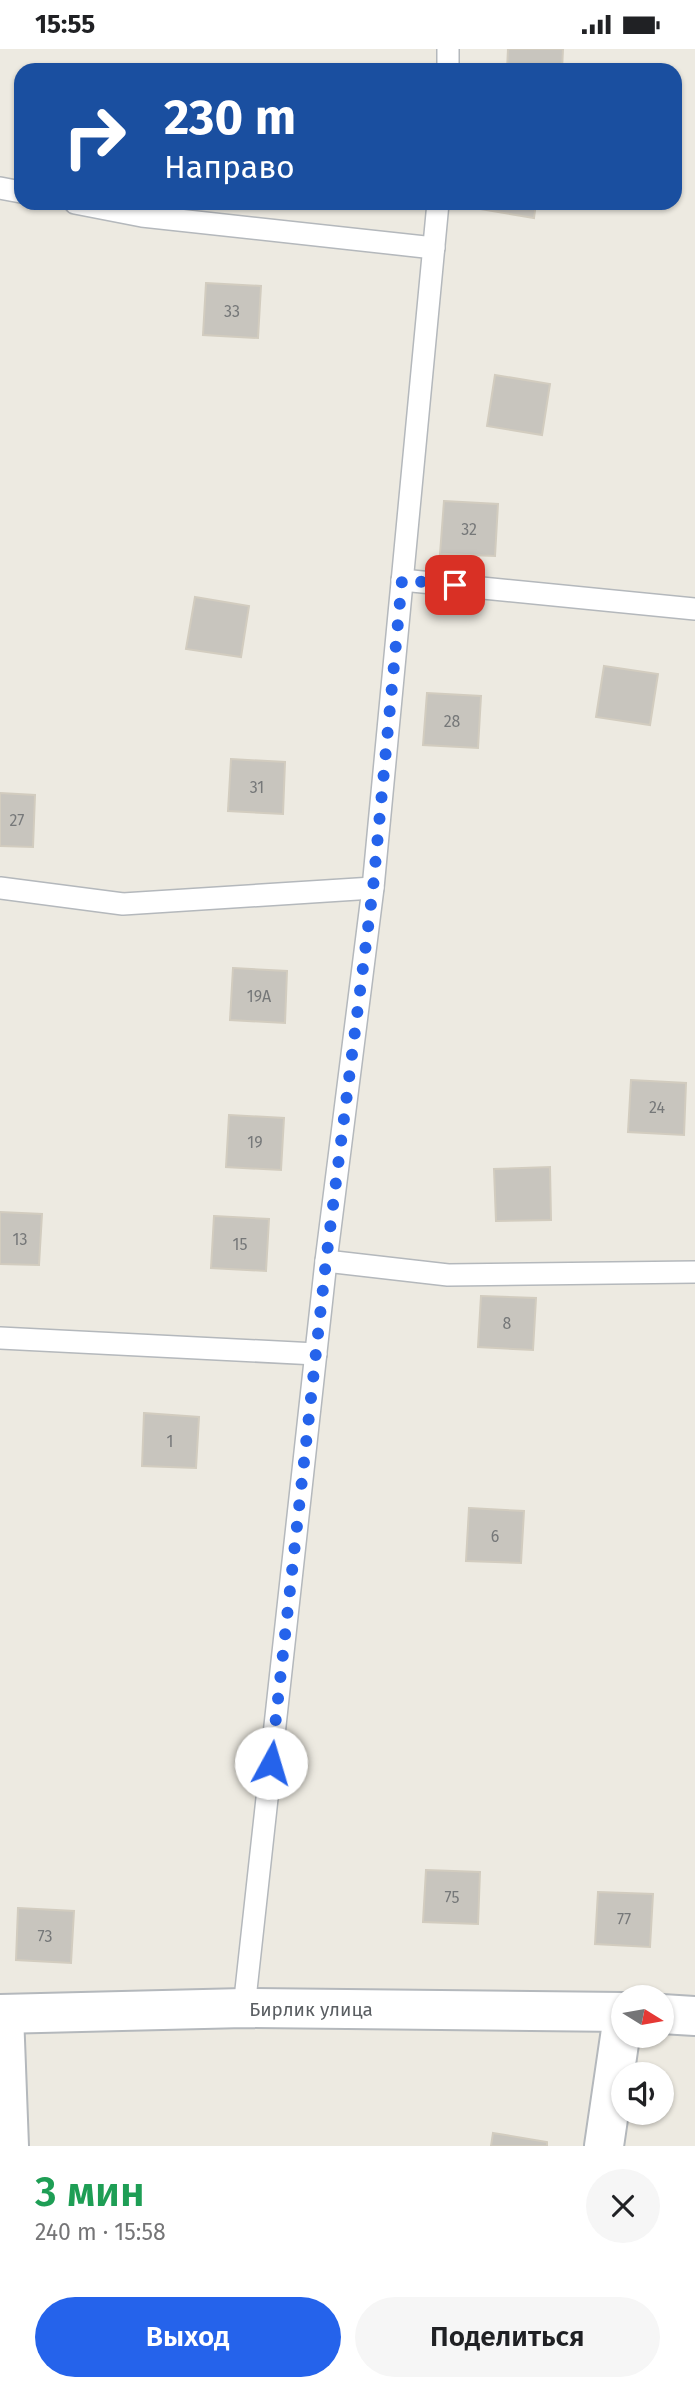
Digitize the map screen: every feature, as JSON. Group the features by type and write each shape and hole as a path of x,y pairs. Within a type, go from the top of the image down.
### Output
{"street":[{"name":"Бирлик улица","path":"2,2014 244,2008 611,2014"},
{"path":"2,2014 9,2146"},
{"path":"674,2015 695,2017"},
{"path":"604,2146 618,2048"}],"lane":[{"path":"111,210 142,216 434,248"},
{"path":"244,2008 326,1261 373,888 437,210"},
{"path":"402,580 695,608"},
{"path":"0,888 123,904 373,888"},
{"path":"326,1261 448,1275 695,1272"},
{"path":"0,1338 316,1354"}],"building":[{"path":"508,49 563,49 562,63 507,63"},
{"path":"486,210 535,210 534,218"},
{"path":"206,283 261,286 258,338 203,335"},
{"path":"495,375 550,384 542,435 487,426"},
{"path":"444,501 498,504 495,556 440,554"},
{"path":"195,597 249,606 241,657 186,649"},
{"path":"604,666 658,674 650,725 596,717"},
{"path":"427,693 481,696 478,748 423,745"},
{"path":"231,759 285,762 283,814 228,811"},
{"path":"0,793 35,795 33,847 0,846"},
{"path":"233,968 287,971 285,1023 230,1020"},
{"path":"631,1080 686,1083 684,1135 628,1132"},
{"path":"229,1115 284,1118 281,1170 226,1167"},
{"path":"550,1167 551,1220 496,1221 494,1169"},
{"path":"0,1212 42,1214 39,1265 0,1264"},
{"path":"214,1216 269,1219 266,1271 211,1268"},
{"path":"481,1296 536,1298 533,1350 478,1347"},
{"path":"144,1413 199,1417 196,1468 142,1466"},
{"path":"469,1508 524,1511 521,1563 466,1561"},
{"path":"426,1870 480,1872 478,1924 423,1922"},
{"path":"598,1892 653,1894 650,1947 595,1944"},
{"path":"18,1908 74,1911 71,1963 16,1960"},
{"path":"493,2133 547,2142 547,2146 491,2146"}],"route":[{"path":"271,1763 326,1261 373,888 402,580 455,585"}]}
